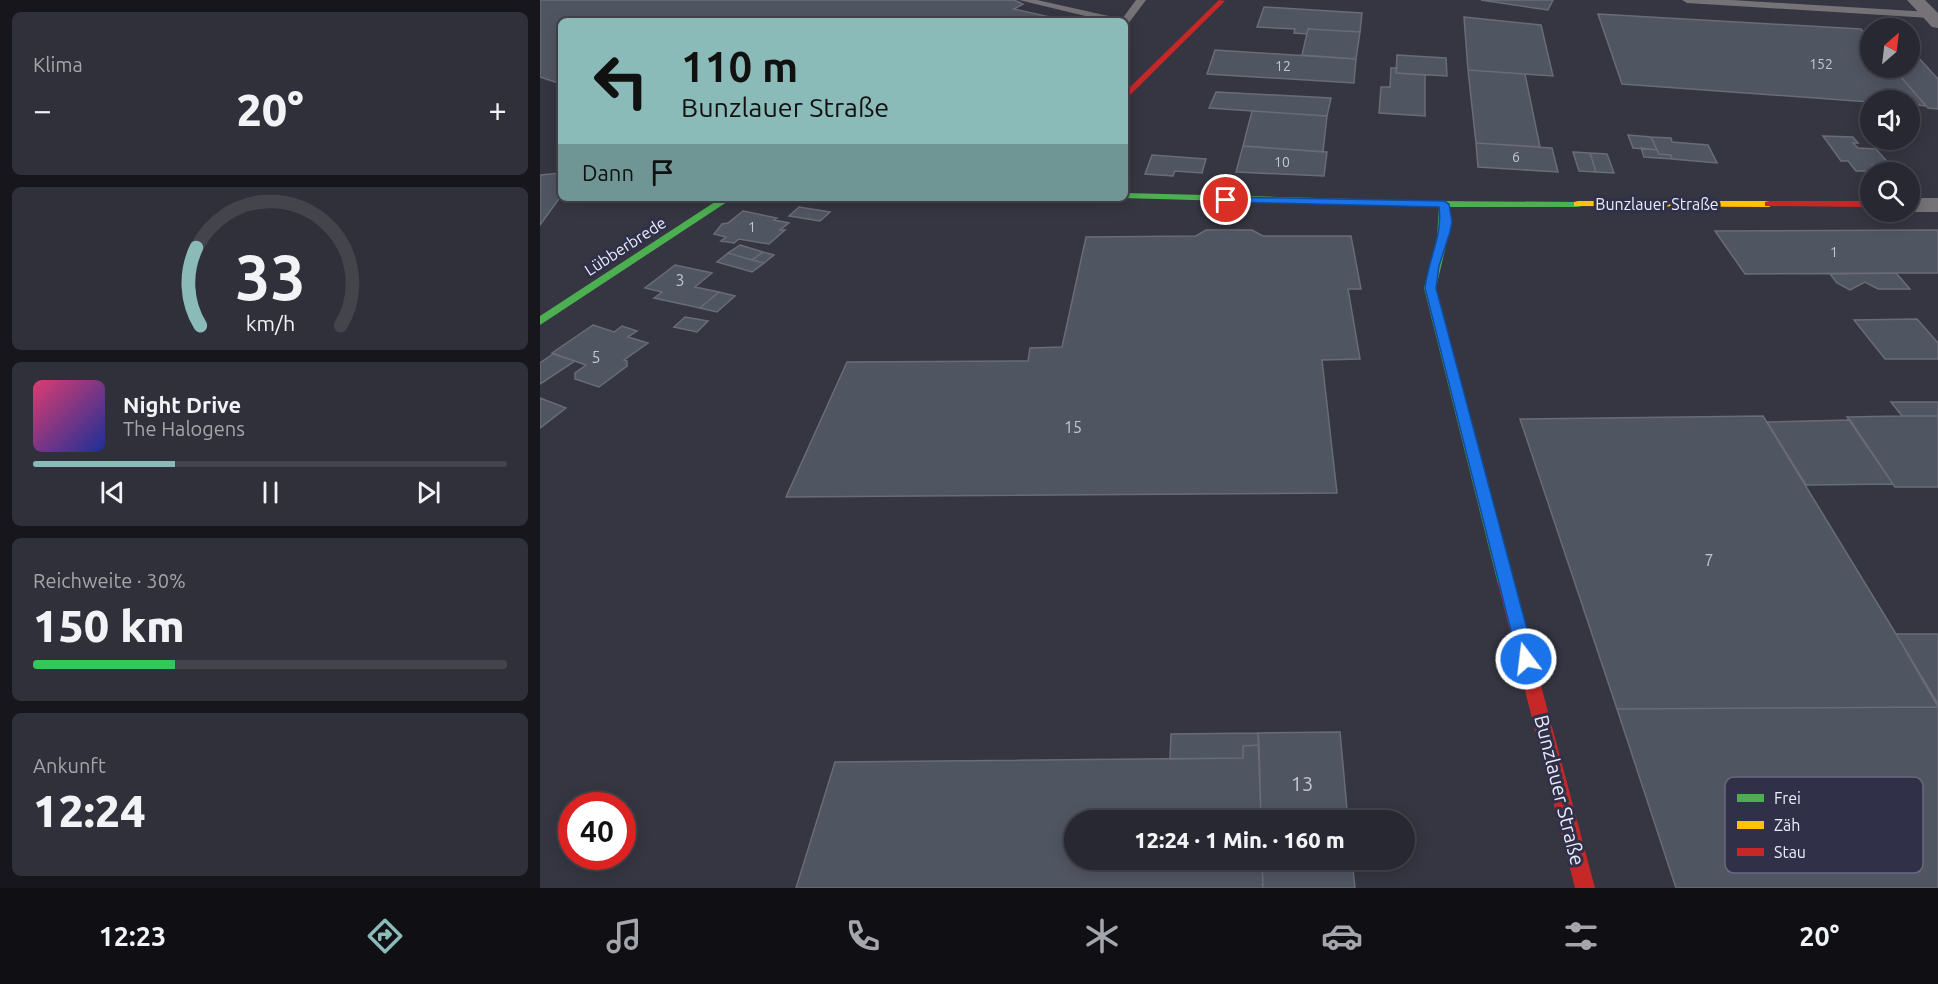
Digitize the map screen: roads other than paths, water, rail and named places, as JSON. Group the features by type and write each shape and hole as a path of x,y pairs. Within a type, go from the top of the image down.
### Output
{"street":[{"path":"1915,0 1934,19"},
{"path":"1128,94 1222,1"},
{"name":"Bunzlauer Straße","path":"1128,196 1444,204 1860,204"},
{"name":"Lübberbrede","path":"540,321 723,201"},
{"name":"Bunzlauer Straße","path":"1444,204 1445,232 1433,266 1430,288 1585,888"},
{"path":"1920,205 1938,205"}],"lane":[{"path":"1024,0 1105,18"},
{"path":"1128,18 1142,0"},
{"path":"1688,0 1934,19"}]}
